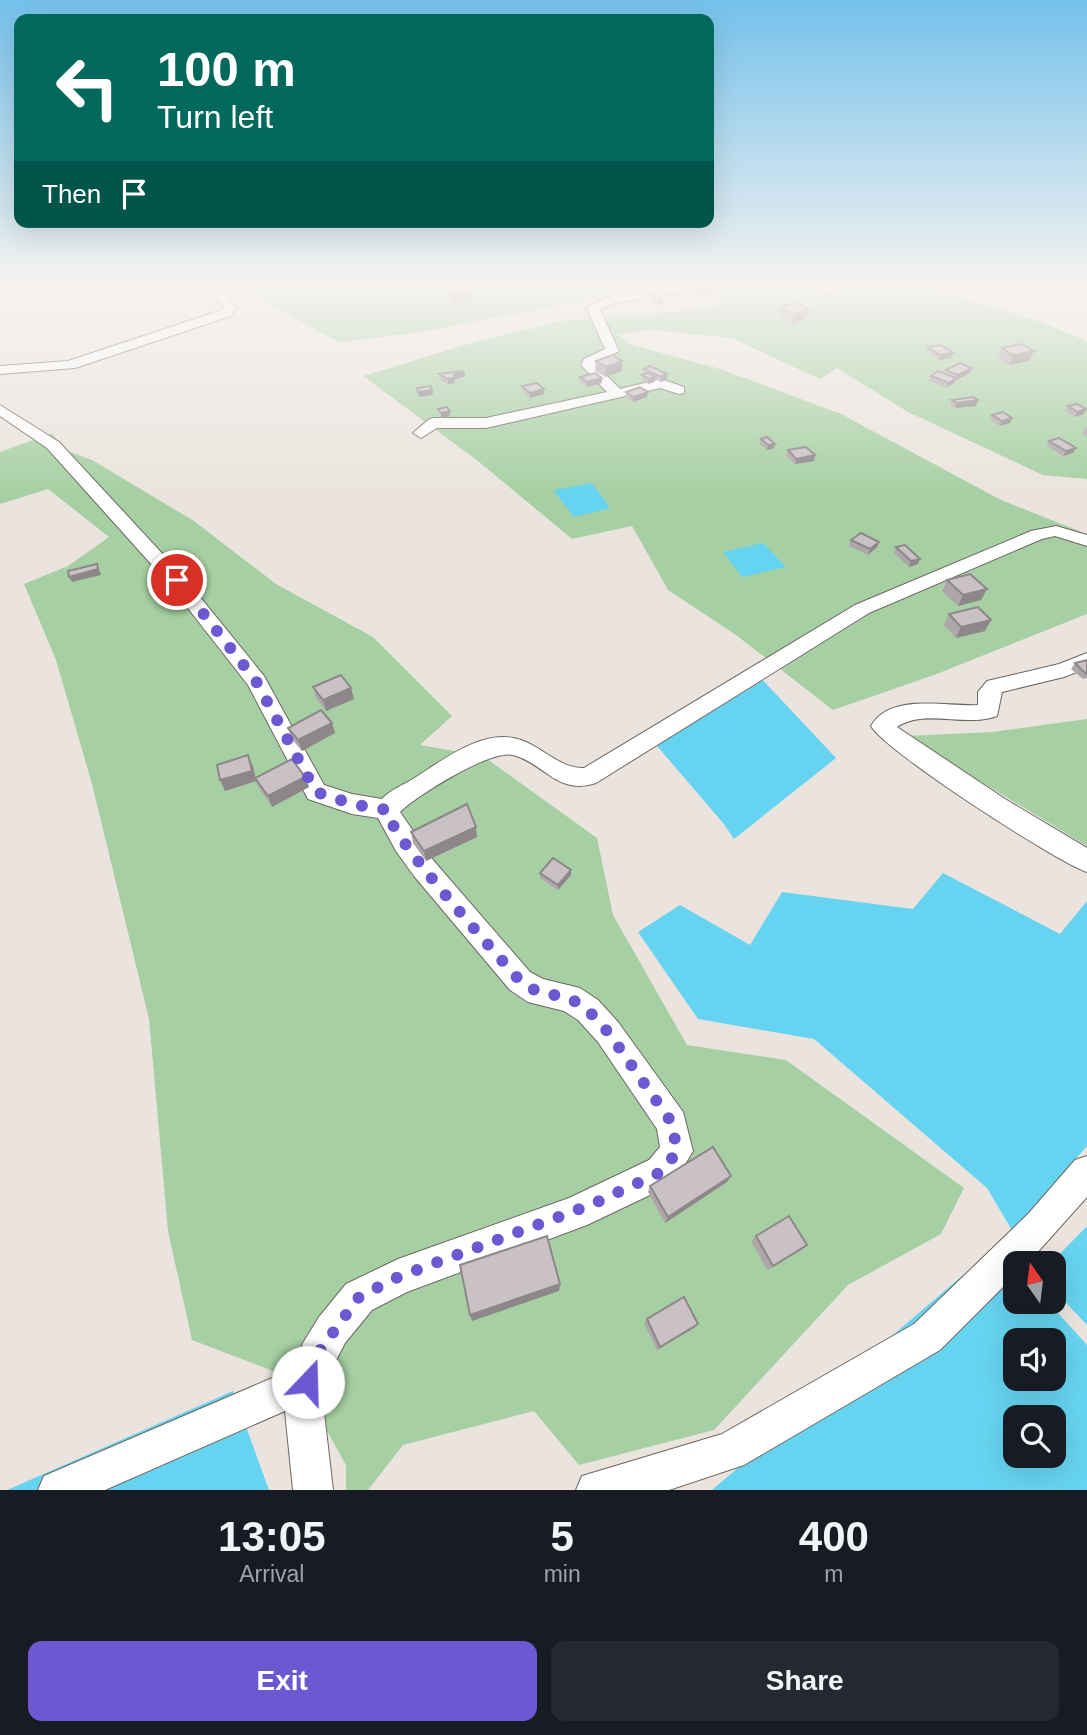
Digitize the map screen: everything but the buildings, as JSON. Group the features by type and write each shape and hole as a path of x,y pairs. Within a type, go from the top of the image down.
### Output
{"street":[{"path":"0,370 70,365 100,355"},
{"path":"605,355 588,365 617,394"},
{"path":"421,433 433,423 486,423 661,383 679,390"},
{"path":"0,409 54,445 177,580 256,681 316,792 352,804 387,810"},
{"path":"387,810 394,802 477,752 502,745 534,754 571,778 588,777 862,609 1037,535 1056,531 1087,541"},
{"path":"1087,660 1063,670 995,686 989,692 989,710 981,713 919,712 900,716 882,726 895,739 996,806 1087,861"},
{"path":"313,1490 304,1415 308,1382 316,1356 359,1297 398,1277 586,1208 661,1172 677,1152 672,1123 608,1032 588,1010 570,998 538,992 520,981 425,869 389,821 387,810"},
{"path":"596,1490 730,1451 927,1337 1040,1226 1087,1172"},
{"path":"58,1490 308,1382"}],"green space":[{"path":"434,355 667,355 720,369 841,414 1001,500 1087,534 1087,614 934,675 833,710 736,635 668,590 632,526 572,539 478,461 363,376"},
{"path":"767,355 1087,355 1087,479 1043,475 908,412 837,368 820,379"},
{"path":"52,433 65,450 92,460 194,521 276,584 373,637 452,716 420,745 483,756 597,838 613,915 687,1045 786,1060 964,1188 941,1234 848,1285 714,1430 579,1465 534,1411 403,1445 368,1490 346,1490 346,1465 299,1381 192,1340 168,1231 149,1019 92,784 56,660 24,584 68,566 109,537 48,489 0,504 0,452"},
{"path":"1087,719 1087,846 905,736 992,732"}],"water":[{"path":"592,483 610,508 574,517 553,490"},
{"path":"763,543 786,567 742,577 723,552"},
{"path":"759,676 836,758 734,839 657,746"},
{"path":"943,873 1060,934 1087,901 1087,1146 1013,1232 987,1188 814,1039 698,1019 638,932 680,905 750,945 782,892 913,909"},
{"path":"1087,1226 1087,1325 1066,1303 1066,1251 1063,1251"},
{"path":"997,1246 1003,1253 1003,1314 1059,1314 1087,1345 1087,1490 712,1490"},
{"path":"233,1391 269,1490 7,1490"}],"route":[{"path":"177,580 256,681 316,792 352,804 387,810 389,821 425,869 520,981 538,992 570,998 588,1010 608,1032 672,1123 677,1141 677,1152 661,1172 575,1213 398,1277 359,1297 332,1330 316,1356 308,1382"}]}
